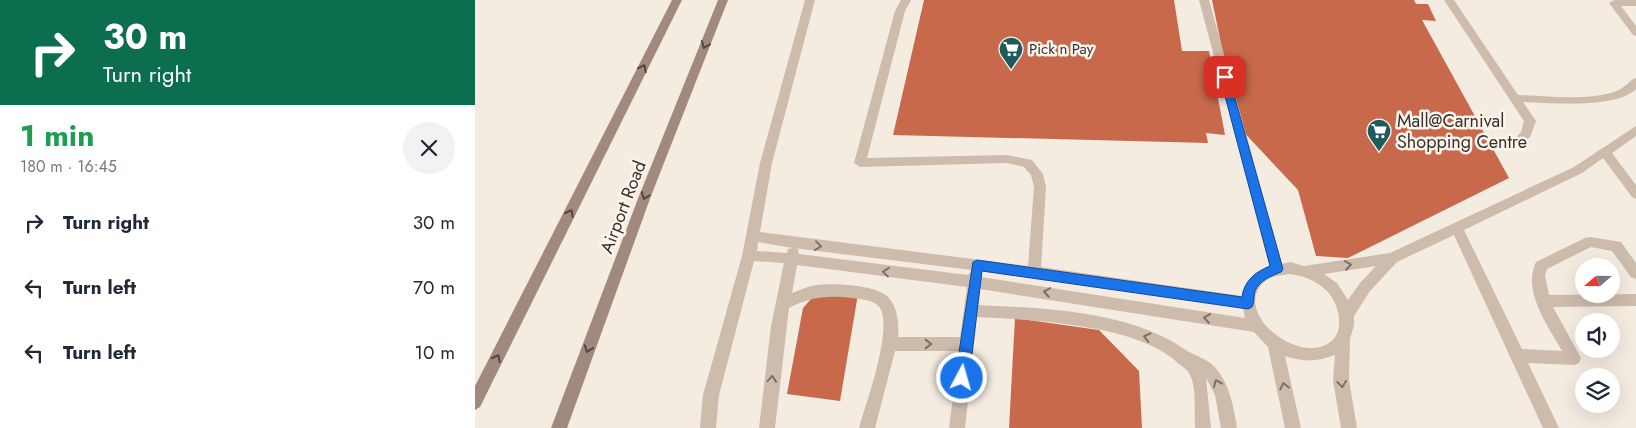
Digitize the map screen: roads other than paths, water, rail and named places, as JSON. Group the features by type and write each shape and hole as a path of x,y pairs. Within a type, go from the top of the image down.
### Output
{"main road":[{"path":"475,402 677,0"},
{"name":"Airport Road","path":"559,428 645,196 723,0"}],"lane":[{"path":"708,428 711,395 749,256 766,163 810,0"},
{"path":"906,0 900,11 860,163 1020,160 1028,163 1037,174 1040,187 1040,213 1034,272"},
{"path":"1204,0 1277,269"},
{"path":"1449,0 1530,121 1526,134 1515,144"},
{"path":"1636,3 1614,3 1636,33"},
{"path":"1514,98 1576,100 1609,97 1630,90 1636,81"},
{"path":"1305,271 1392,258 1578,170 1636,130"},
{"path":"1605,152 1636,194"},
{"path":"1457,228 1551,428"},
{"path":"752,236 1034,272 1248,304"},
{"path":"1517,356 1574,358 1543,301 1538,273 1541,266 1590,242 1616,246 1636,273"},
{"path":"767,428 778,326 795,243"},
{"path":"749,256 769,256 1031,289 1255,326"},
{"path":"1347,314 1365,287 1392,258"},
{"path":"957,428 977,265"},
{"path":"1343,340 1327,351 1306,355 1275,344 1255,326 1248,304 1249,291 1255,281 1265,273 1277,269 1291,268 1305,271 1320,278 1333,288 1342,300 1347,314 1348,328 1343,340 1341,380 1349,428"},
{"path":"783,304 814,291 849,292 882,299 888,312 892,331 867,428"},
{"path":"1543,301 1636,300"},
{"path":"970,311 1072,318 1159,340 1182,356 1196,369 1203,428"},
{"path":"890,344 966,344"},
{"path":"1275,344 1293,428"},
{"path":"1182,356 1201,362 1216,378 1226,407 1229,428"}],"place":[{"name":"Pick n Pay","path":"1011,70"},
{"name":"Mall@Carnival Shopping Centre","path":"1379,152"}]}
